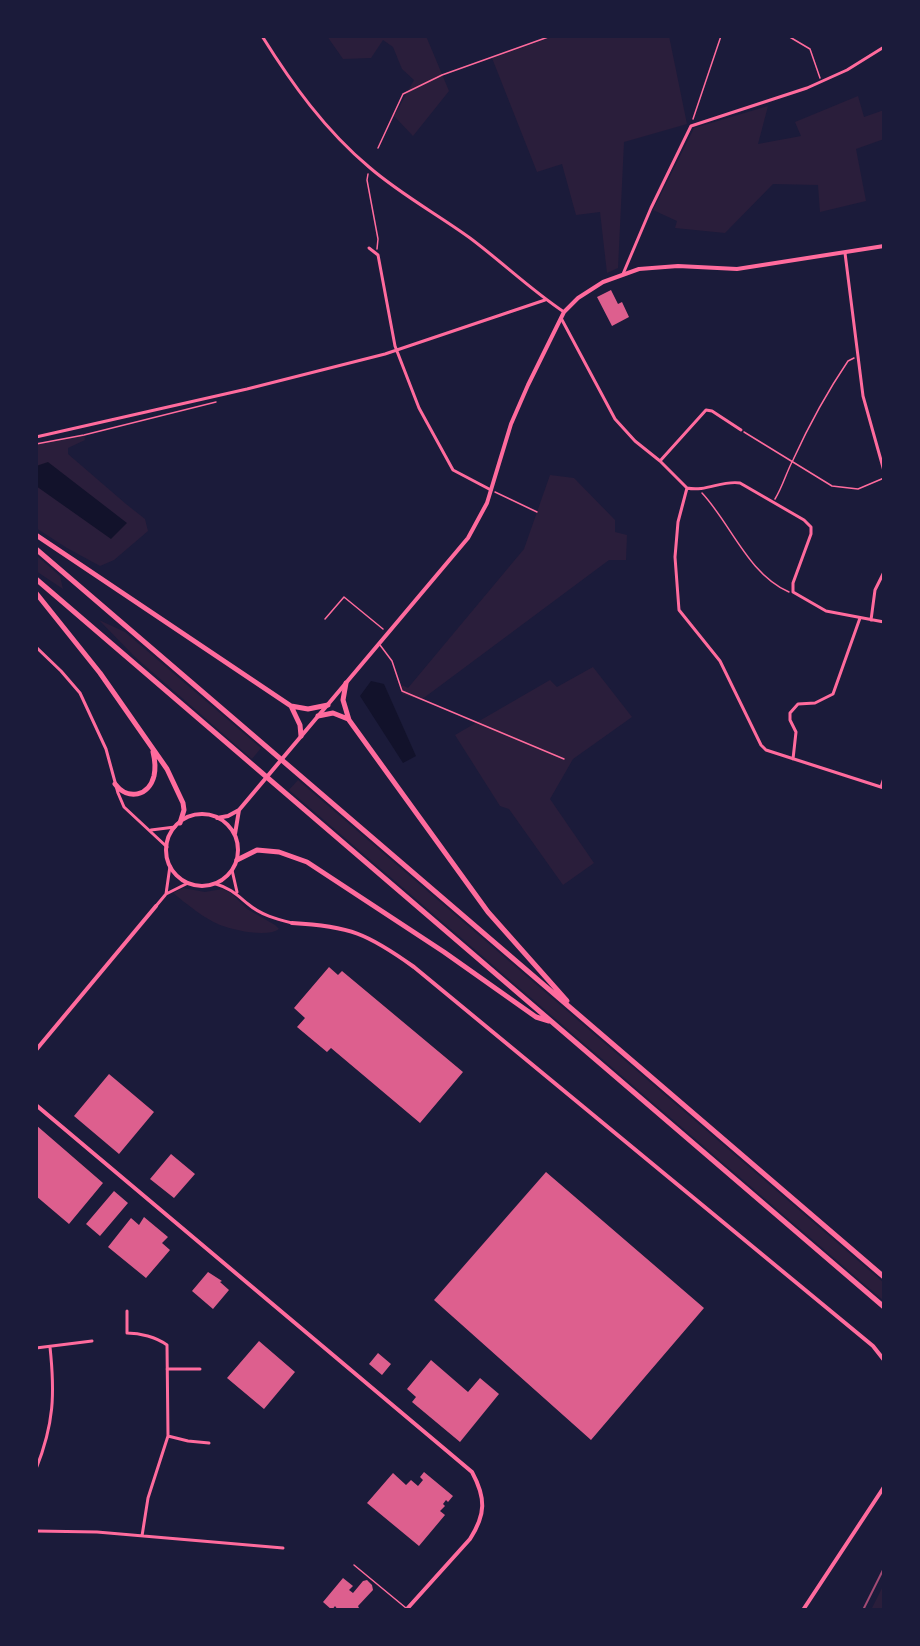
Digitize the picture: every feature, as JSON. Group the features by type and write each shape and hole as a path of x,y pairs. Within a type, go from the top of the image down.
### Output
{"highway":[{"path":"36,535 291,706 308,709 328,705"},
{"path":"36,549 884,1277"},
{"path":"36,579 884,1307"},
{"path":"36,593 100,673 166,769 182,799 184,810 178,825"},
{"path":"346,683 343,700 349,720 488,912 560,992 573,1010"},
{"path":"291,706 300,724 301,736"},
{"path":"318,716 333,713 349,720"},
{"path":"115,784 124,793 131,795 147,789 155,771 152,747"},
{"path":"237,860 257,850 279,852 307,862 434,945 537,1017 553,1023"}],"street":[{"path":"262,36 310,107 336,137 370,168 470,238 545,300 564,312"},
{"path":"623,273 651,208 691,126 821,82 847,70 884,47"},
{"path":"149,830 178,825 198,815 217,818 228,816 239,810 468,538 483,514 517,411 564,312 578,298 603,282 639,269 678,266 737,269 884,246"},
{"path":"369,248 376,252 397,350 419,408 453,470 491,490"},
{"path":"845,253 863,396 884,471"},
{"path":"36,437 247,389 397,350 545,300"},
{"path":"561,318 615,419 635,441 660,461 687,488 700,490 736,483 744,485 807,522 812,531 793,583 793,592 826,611 884,622"},
{"path":"660,461 706,410 712,411 741,430"},
{"path":"687,488 678,522 676,546 679,610 720,661 757,739 766,750 882,787 884,778"},
{"path":"871,620 875,590 884,572"},
{"path":"793,759 796,732 790,720 790,713 798,704 812,704 833,693 860,618"},
{"path":"36,647 62,671 80,693 106,749 124,807 167,847"},
{"path":"170,866 180,879 188,883 207,886 216,884 232,870 237,860 238,848 235,835 239,810"},
{"path":"217,818 235,835"},
{"path":"166,894 171,875 167,847 178,825"},
{"path":"232,870 237,894"},
{"path":"36,1050 166,894 188,883"},
{"path":"216,884 237,894 249,905 274,919 330,926 361,933 385,946 414,967 873,1346 884,1360"},
{"path":"36,1105 472,1472 480,1488 483,1502 478,1527 470,1539 406,1610"},
{"path":"127,1311 127,1333 139,1333 161,1340 167,1345 168,1436 148,1498 142,1536"},
{"path":"36,1348 92,1341"},
{"path":"36,1468 43,1452 52,1416 54,1383 50,1347"},
{"path":"167,1369 201,1369"},
{"path":"168,1436 209,1443"},
{"path":"803,1610 884,1487"},
{"path":"36,1531 97,1532 283,1548"}],"lane":[{"path":"379,644 392,661 402,691 564,759"},
{"path":"354,1565 406,1610"}],"path":[{"path":"378,148 403,94 442,75 551,36"},
{"path":"691,126 721,36"},
{"path":"788,36 810,49 821,82"},
{"path":"370,168 367,180 378,239 376,252"},
{"path":"773,502 784,483 791,462 835,380 848,361 857,357"},
{"path":"36,444 84,435 218,401"},
{"path":"741,430 832,486 858,489 884,478"},
{"path":"491,490 537,512"},
{"path":"700,490 757,568 784,590 793,592"},
{"path":"326,619 344,597 388,634"}],"shaded area":[{"path":"327,36 426,36 449,91 413,136 394,116 414,80 402,69 393,47 383,40 371,58 343,59"},
{"path":"555,36 669,36 687,124 624,142 618,268 607,273 600,212 576,215 562,164 537,172 492,58"},
{"path":"858,96 864,117 884,110 884,139 856,149 866,201 820,212 818,185 773,184 725,233 675,228 677,221 653,210 694,128 768,106 758,144 801,136 795,122"},
{"path":"84,435 85,440 68,448 68,454 145,519 148,531 114,560 100,566 36,528 36,444"},
{"path":"48,462 127,523 111,539 36,486 36,466"},
{"path":"550,475 574,478 615,520 615,532 627,535 626,560 609,560 421,700 402,694 402,685 408,688 524,549"},
{"path":"36,555 60,576 63,589 36,571"},
{"path":"99,620 125,632 261,748 252,759 135,657"},
{"path":"593,667 632,717 573,759 550,799 594,863 563,885 509,809 500,806 455,735 550,680 557,687"},
{"path":"371,681 384,684 416,756 403,763 360,696"},
{"path":"298,780 884,1283 884,1301 289,790"},
{"path":"183,888 205,892 222,889 231,893 247,909 279,929 273,932 258,933 220,925 201,915 173,893"},
{"path":"884,1584 884,1610 871,1610"}],"building":[{"path":"611,290 618,304 622,302 629,317 612,326 597,297"},
{"path":"329,967 338,975 342,971 463,1072 420,1123 331,1048 327,1052 297,1027 305,1018 294,1008"},
{"path":"109,1074 154,1112 119,1154 74,1116"},
{"path":"36,1125 103,1183 69,1224 36,1196"},
{"path":"171,1154 195,1174 174,1198 150,1179"},
{"path":"546,1172 704,1308 591,1440 434,1300"},
{"path":"114,1191 128,1203 100,1236 86,1224"},
{"path":"144,1217 168,1237 162,1243 170,1250 146,1278 108,1247 131,1218 139,1225"},
{"path":"208,1272 222,1281 220,1282 229,1290 213,1309 192,1291"},
{"path":"259,1341 295,1372 264,1409 227,1378"},
{"path":"378,1353 391,1364 382,1375 369,1364"},
{"path":"431,1360 468,1392 480,1378 499,1394 460,1442 412,1402 416,1397 407,1389"},
{"path":"424,1472 453,1496 448,1502 446,1500 443,1504 445,1506 440,1511 445,1515 419,1546 367,1503 393,1473 406,1485 411,1480 418,1486 423,1480 420,1477"},
{"path":"343,1578 353,1586 349,1590 353,1593 363,1581 367,1580 372,1585 373,1590 358,1606 360,1610 338,1610 335,1606 332,1610 323,1602"}],"railway":[{"path":"863,1610 884,1568"}]}
